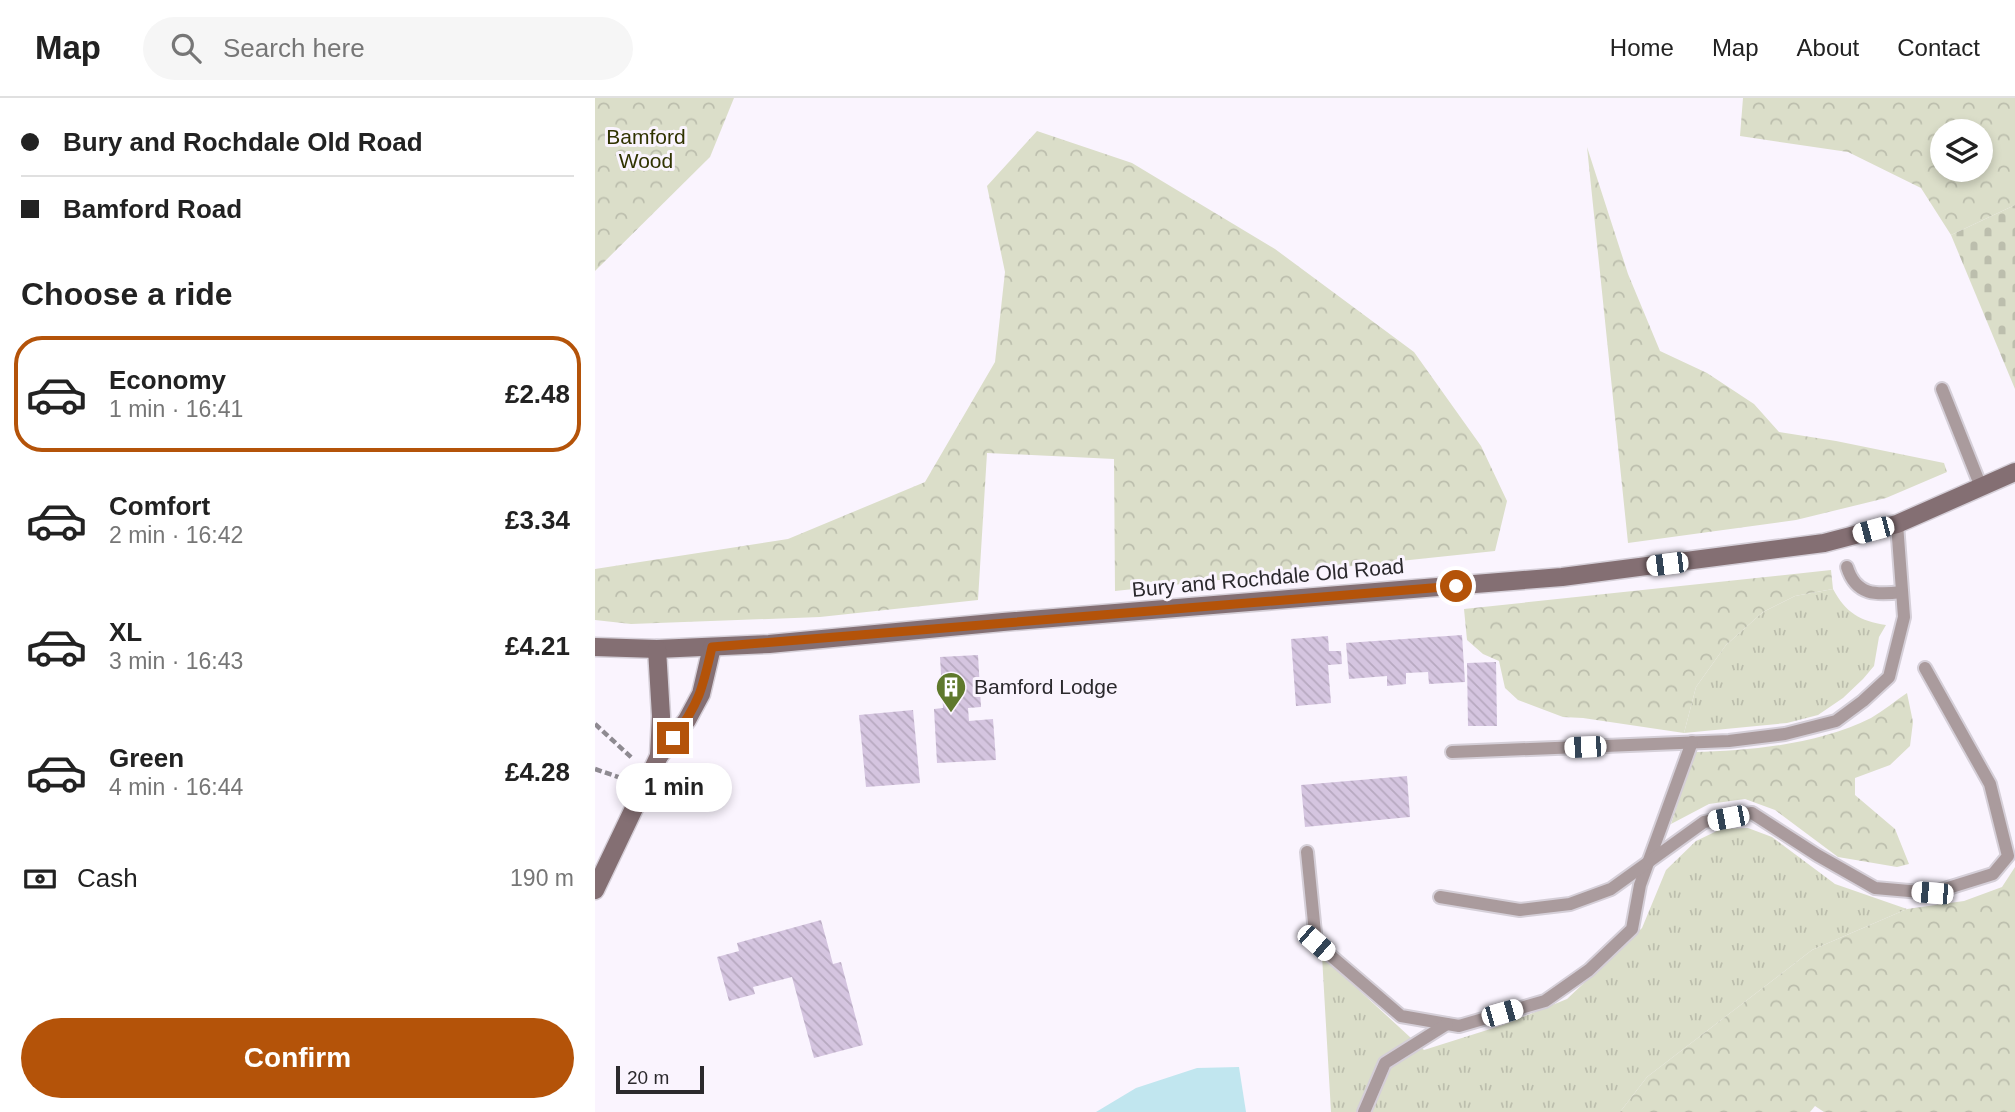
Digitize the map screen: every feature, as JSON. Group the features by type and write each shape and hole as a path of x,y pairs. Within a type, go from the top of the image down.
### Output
{"main road":[{"name":"Bury and Rochdale Old Road","path":"595,647 712,647 1562,577 1824,543 1897,524 2015,472"},
{"path":"595,890 656,762 687,720 701,694 712,647"},
{"path":"656,762 661,716 657,649"}],"lane":[{"path":"1942,389 1981,487"},
{"path":"1452,752 1728,741 1785,734 1836,721 1889,677 1904,617 1897,524"},
{"path":"1847,567 1859,589 1882,594 1902,592"},
{"path":"1440,897 1520,910 1570,904 1611,889 1704,822 1752,813 1875,888 1932,893 1993,874 2008,856 1990,784 1925,668"},
{"path":"1307,852 1316,943 1401,1016 1459,1026 1545,1001 1589,970 1632,929 1640,885 1692,742"},
{"path":"1364,1112 1385,1063 1447,1024"}],"path":[{"path":"595,724 634,759 656,762"}],"green space":[{"name":"Bamford Wood","path":"595,98 734,98 710,157 595,271"},
{"path":"1743,98 2015,98 2015,205 1951,235 1921,188 1848,152 1740,136"},
{"path":"1037,131 1132,163 1275,249 1414,352 1481,446 1507,501 1495,551 1115,591 1114,459 987,453 978,600 820,617 631,624 595,620 595,569 788,539 925,482 995,362 1005,272 987,186"},
{"path":"1587,147 1628,274 1660,351 1707,373 1754,404 1779,432 1944,463 1947,472 1886,498 1796,520 1628,543"},
{"path":"2015,205 2015,389 1951,235"},
{"path":"1831,570 1833,589 1795,596 1763,612 1726,645 1696,687 1684,733 1563,717 1518,700 1505,688 1499,661 1483,654 1467,640 1464,609"},
{"path":"1833,589 1849,610 1869,621 1886,625 1879,637 1874,666 1863,679 1843,698 1818,715 1787,723 1684,733 1696,687 1726,645 1763,612 1795,596"},
{"path":"1907,693 1913,722 1910,746 1890,765 1855,778 1855,795 1895,829 1909,864 1897,867 1838,857 1775,810 1745,799 1709,804 1671,824 1694,752 1761,748 1829,734 1871,718"},
{"path":"1748,828 1772,837 1835,884 1907,909 1812,950 1647,1077 1620,1112 1331,1112 1322,956 1424,1050 1503,1025 1567,999 1642,928 1666,870 1696,841 1721,829"},
{"path":"2015,867 2015,1112 1824,1112 1815,1106 1810,1112 1620,1112 1647,1077 1812,950 1907,909 1964,901 2002,887"}],"water":[{"path":"1239,1067 1246,1112 1096,1112 1136,1088 1197,1068"}],"building":[{"path":"1462,635 1465,682 1429,684 1428,672 1406,673 1406,684 1387,686 1387,676 1349,679 1346,643"},
{"path":"1328,636 1329,651 1341,651 1342,664 1328,665 1331,703 1296,706 1291,639"},
{"name":"Bamford Lodge","path":"978,655 981,707 968,708 969,721 993,719 996,760 937,763 934,709 943,708 940,657"},
{"path":"1496,662 1497,726 1468,726 1467,663"},
{"path":"913,710 920,783 866,787 859,715"},
{"path":"1407,776 1410,817 1305,827 1301,785"},
{"path":"821,920 833,964 841,962 863,1045 814,1058 792,977 753,987 755,994 729,1001 717,957 739,951 737,943"}],"place":[{"name":"Bamford Lodge","path":"951,714"}],"route":[{"path":"673,738 687,720 701,694 712,647 1456,586"}]}
